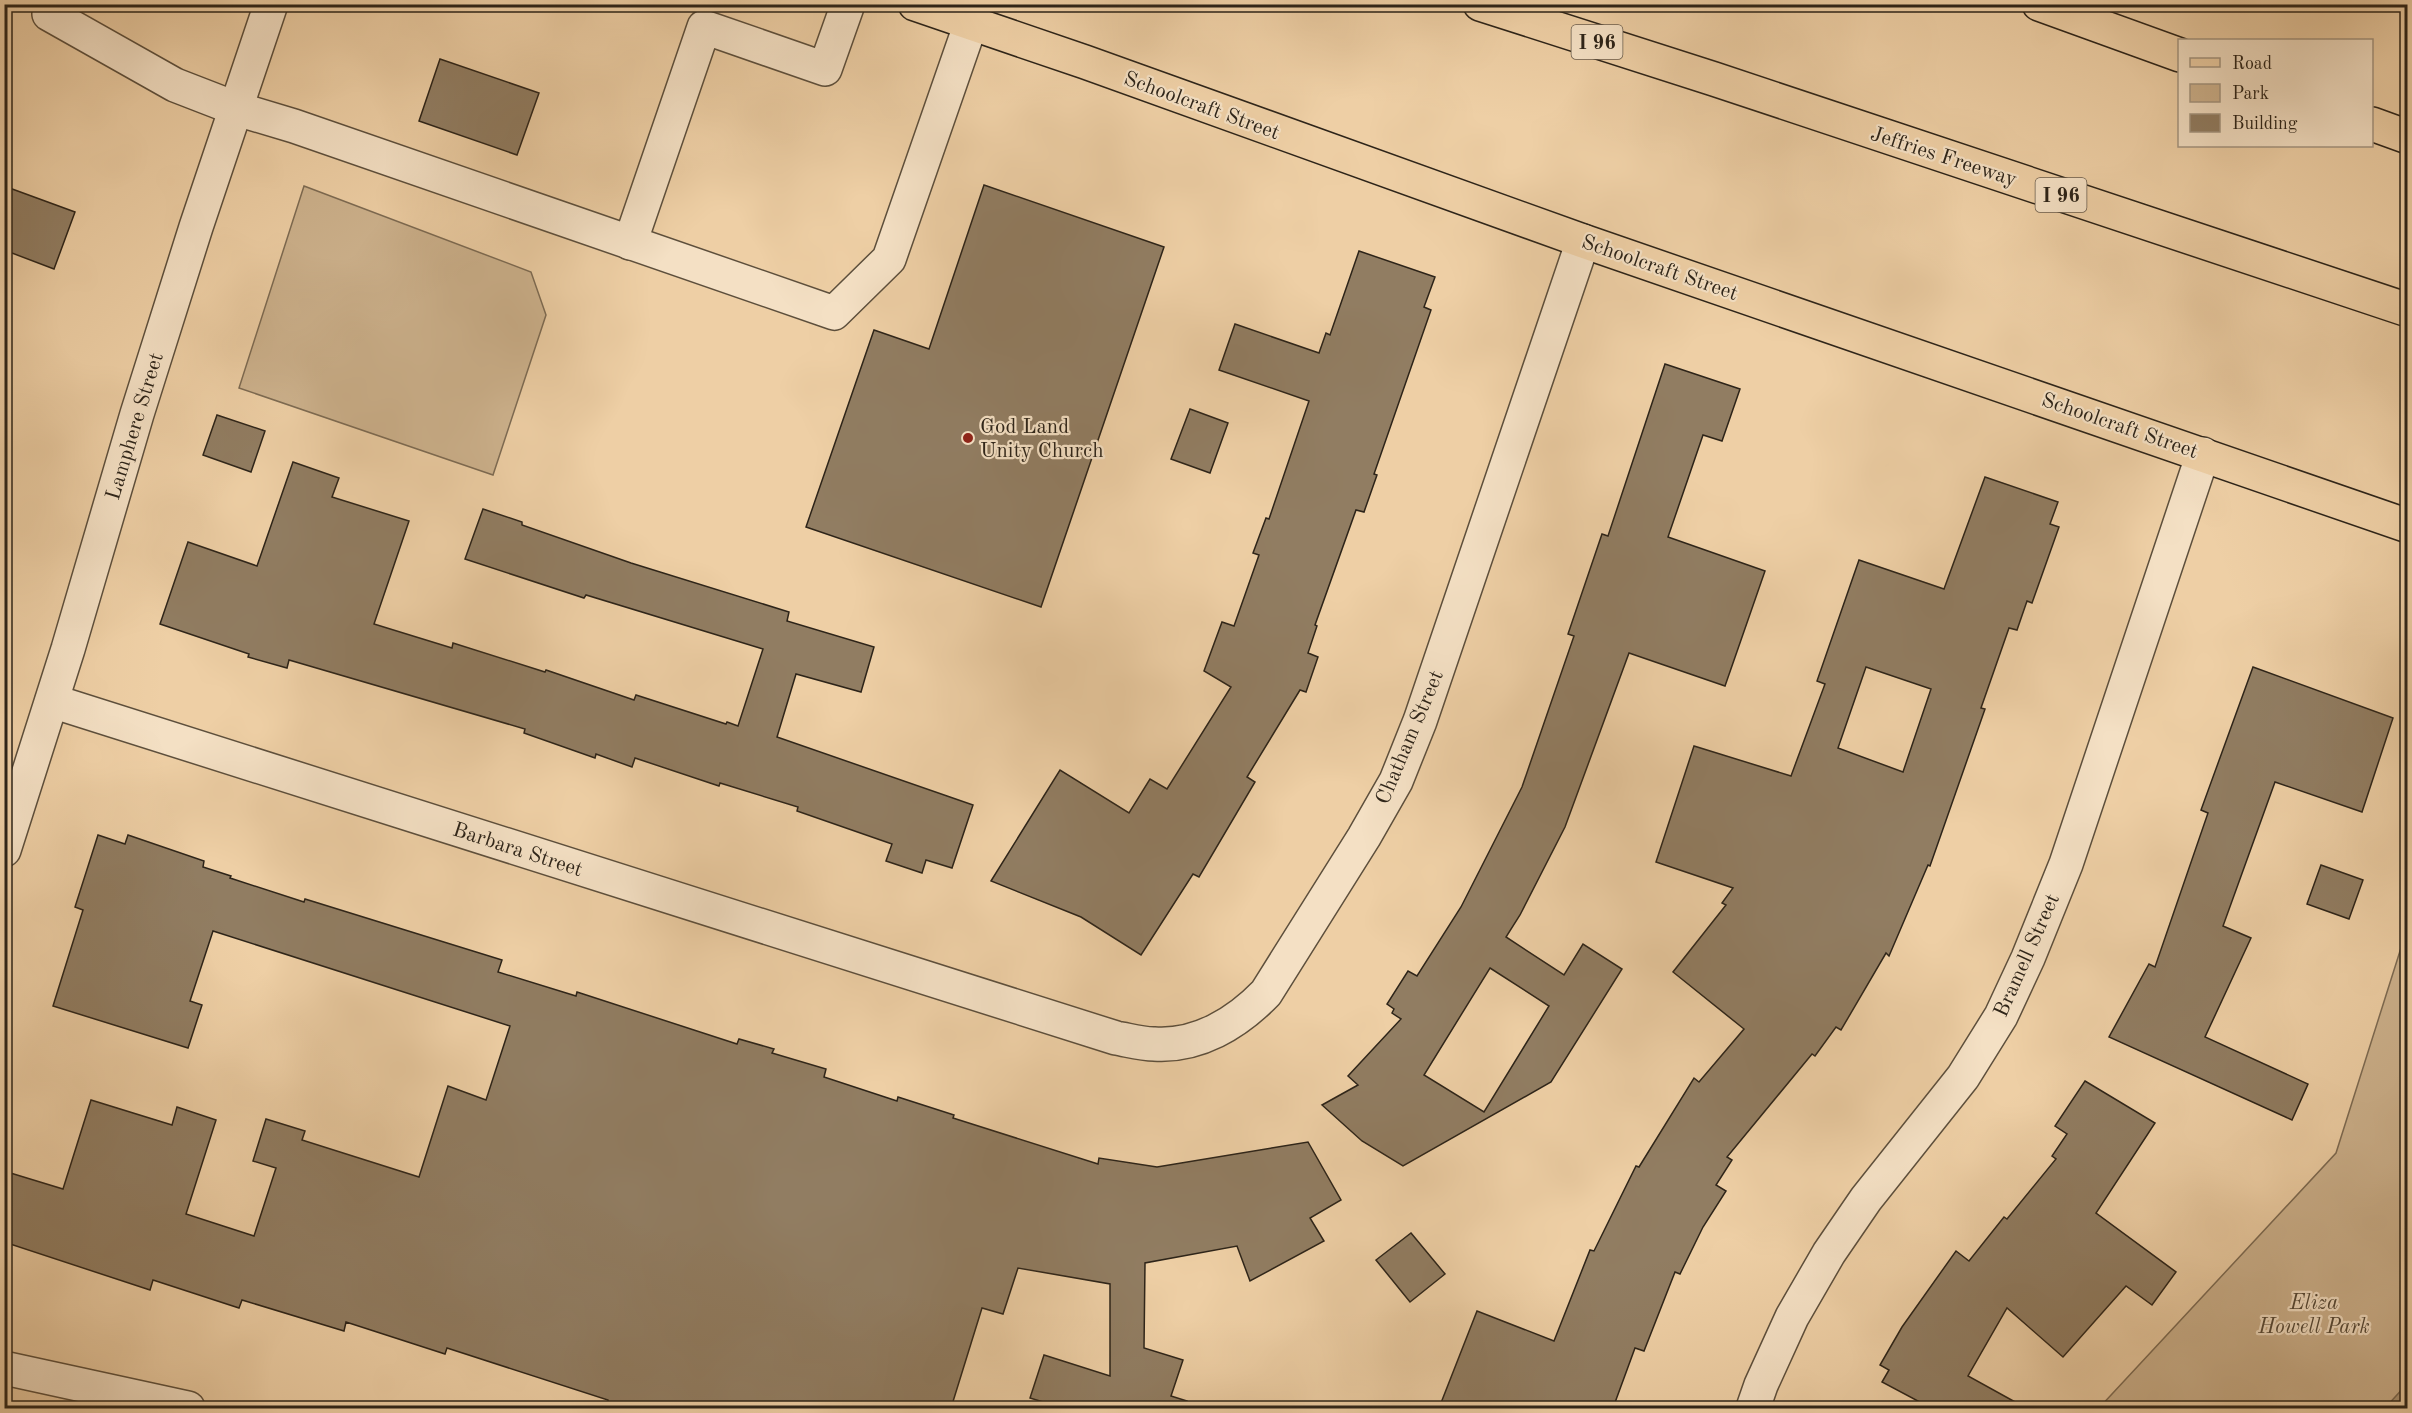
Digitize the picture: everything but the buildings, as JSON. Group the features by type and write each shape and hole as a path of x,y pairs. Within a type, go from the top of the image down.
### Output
{"main road":[{"name":"Schoolcraft Street","path":"915,4 1583,241 2408,526"},
{"name":"Jeffries Freeway","path":"1480,4 1714,79 2407,310"},
{"path":"2039,4 2178,54"}],"street":[{"name":"Lamphere Street","path":"4,850 52,701 137,414 196,227 271,4"},
{"path":"630,243 704,27 825,69 848,4"},
{"path":"49,14 175,85 237,109 302,129 834,313 889,259 971,23"},
{"name":"Chatham Street","path":"985,996 1116,1038 1155,1045 1194,1040 1230,1024 1266,993 1364,837 1396,781 1420,721 1583,241"},
{"name":"Bramell Street","path":"1753,1408 1792,1317 1828,1253 1866,1199 1963,1077 2001,1016 2028,958 2066,864 2203,454"},
{"name":"Barbara Street","path":"52,701 985,996"},
{"path":"4,1368 188,1408"}],"green space":[{"path":"304,186 531,272 546,315 493,475 239,388"},
{"name":"Eliza Howell Park","path":"2407,929 2407,1408 2099,1408 2336,1153"}],"shaded area":[{"path":"2407,1384 2407,1408 2385,1408"}],"place":[{"name":"God Land Unity Church","path":"968,438"}]}
